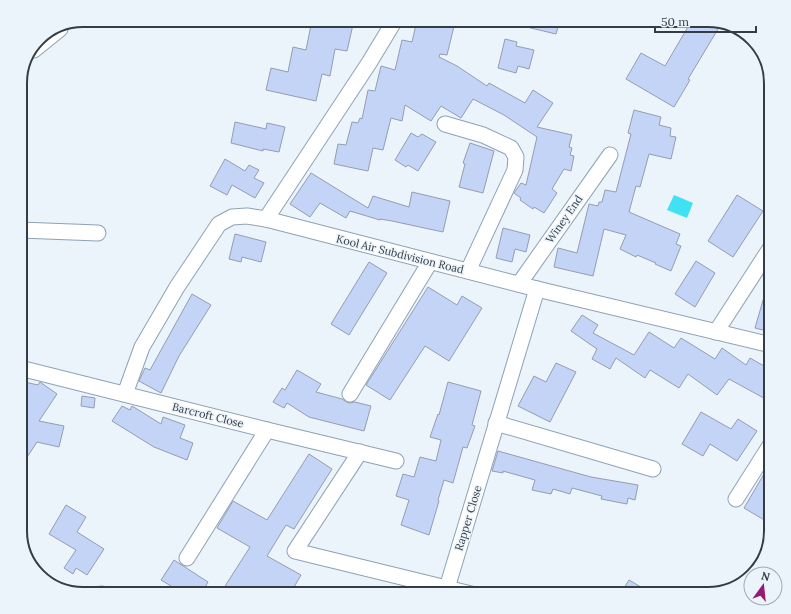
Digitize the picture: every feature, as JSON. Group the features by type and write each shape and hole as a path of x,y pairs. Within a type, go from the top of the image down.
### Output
{"street":[{"path":"266,219 369,63 391,27"},
{"path":"445,124 483,135 510,148 516,157 516,170 468,271"},
{"name":"Winey End","path":"519,284 610,155"},
{"name":"Kool Air Subdivision Road","path":"124,394 142,348 177,287 219,224 232,217 247,216 266,219 537,289 764,343"},
{"path":"27,230 98,233"},
{"path":"716,332 764,258"},
{"path":"350,394 430,262"},
{"name":"Rapper Close","path":"447,587 537,289"},
{"name":"Barcroft Close","path":"27,370 396,461"},
{"path":"496,423 653,469"},
{"path":"187,558 267,430"},
{"path":"360,452 295,551 443,587"},
{"path":"736,499 764,455"}],"water":[{"path":"674,195 693,203 687,218 667,210"}],"building":[{"path":"311,27 352,27 347,51 335,49 330,76 322,74 316,101 266,90 271,68 288,72 293,47 306,50"},
{"path":"415,27 454,27 447,55 440,54 439,57 457,66 487,86 489,83 525,103 533,90 553,103 537,127 572,135 569,147 572,148 570,155 574,156 571,171 564,169 552,189 557,193 544,213 534,207 533,209 520,200 521,198 514,193 521,183 526,185 537,137 504,115 473,99 461,118 441,106 431,121 405,105 402,121 391,118 383,150 373,148 368,171 334,164 338,144 346,145 352,122 358,123 360,118 362,119 368,90 375,91 381,66 395,70 402,40 412,42"},
{"path":"527,27 558,27 556,34"},
{"path":"688,27 719,28 688,79 690,80 674,107 626,79 641,53 665,66"},
{"path":"505,39 517,42 516,46 534,50 529,69 518,66 516,73 498,68"},
{"path":"634,110 661,117 659,125 671,128 670,136 676,137 671,159 649,154 640,187 636,186 629,212 680,234 676,244 681,246 671,271 655,264 656,263 637,255 636,257 620,249 626,235 604,229 593,276 554,267 558,248 577,253 589,204 598,206 599,202 602,202 605,190 616,192 631,134 628,133"},
{"path":"235,122 266,129 267,123 285,127 279,152 263,149 263,151 231,143"},
{"path":"411,133 418,137 422,134 436,142 418,171 408,165 406,167 395,160"},
{"path":"470,143 494,151 483,193 459,187 465,164 463,163"},
{"path":"225,159 245,171 249,165 259,170 254,178 264,183 255,198 232,185 227,195 210,186"},
{"path":"311,173 368,208 373,196 409,207 412,192 450,201 443,232 392,221 380,220 350,211 346,218 320,203 310,217 290,204"},
{"path":"737,195 763,211 733,257 708,241"},
{"path":"503,228 530,235 526,252 515,249 512,262 496,258"},
{"path":"235,234 266,242 261,262 242,257 241,262 229,259"},
{"path":"696,261 715,273 695,307 675,294"},
{"path":"369,262 387,273 349,335 331,324"},
{"path":"428,287 457,305 462,296 482,308 449,361 425,346 390,400 366,385"},
{"path":"192,294 211,305 179,356 161,393 139,381 145,368 150,370"},
{"path":"764,297 764,330 755,328"},
{"path":"582,315 598,325 593,333 634,355 649,332 674,348 681,338 715,359 722,348 746,365 750,358 764,366 764,398 729,379 717,395 688,374 679,388 650,370 645,378 616,358 610,369 592,359 597,349 571,331"},
{"path":"556,363 576,372 550,422 518,406 534,376 546,382"},
{"path":"297,370 321,384 316,392 342,399 349,403 355,402 371,406 364,431 309,417 287,403 284,408 273,402 282,388 285,390"},
{"path":"40,382 57,394 39,421 64,426 59,447 37,442 27,457 27,383 38,385"},
{"path":"448,382 481,391 472,425 475,426 467,448 463,447 453,483 444,480 429,535 401,525 409,500 396,496 403,474 414,477 420,457 436,461 441,440 430,437 438,414 439,415"},
{"path":"82,396 95,398 94,408 81,406"},
{"path":"122,406 130,410 132,406 161,424 163,417 185,425 180,438 193,443 187,460 154,447 112,421"},
{"path":"701,412 731,429 738,419 757,431 737,461 710,444 703,456 682,444"},
{"path":"498,451 591,477 638,485 635,500 628,498 627,504 601,499 602,496 572,488 570,494 553,489 551,494 532,490 535,480 503,471 503,473 492,471"},
{"path":"309,454 332,469 294,529 286,525 267,556 301,575 294,587 224,587 250,547 217,528 233,501 267,520"},
{"path":"764,474 764,520 744,508"},
{"path":"66,505 86,517 77,532 104,549 87,575 76,568 73,574 64,568 76,550 49,534"},
{"path":"174,560 208,582 205,587 172,587 161,580"},
{"path":"629,580 641,587 624,587"}]}
